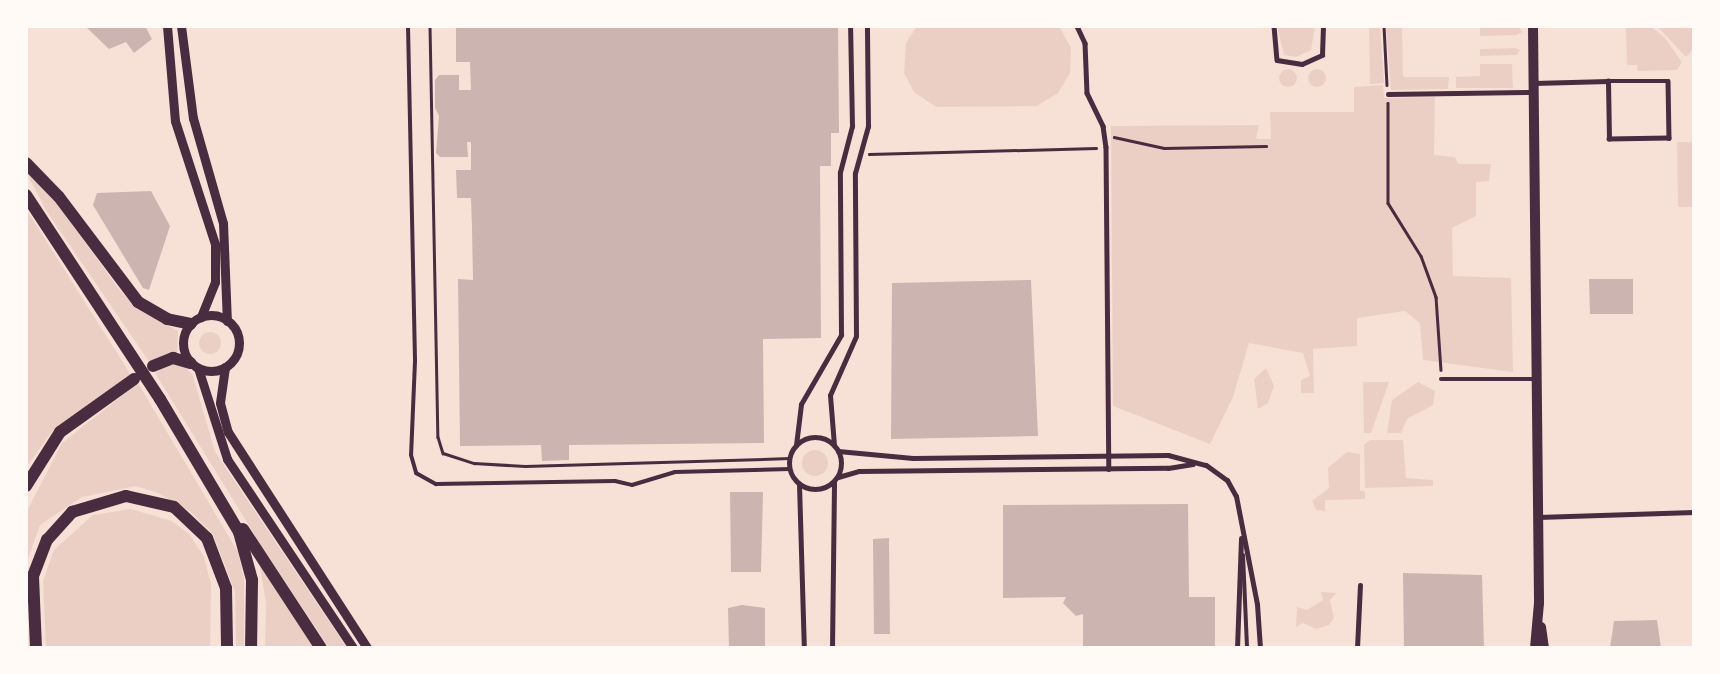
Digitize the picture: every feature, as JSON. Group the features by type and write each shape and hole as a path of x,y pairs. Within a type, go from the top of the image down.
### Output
{"highway":[{"path":"26,163 60,197 138,302 167,319 190,324"},
{"path":"26,195 227,508 321,648"},
{"path":"153,366 173,358 194,366"},
{"path":"26,486 60,432 134,379"},
{"path":"36,648 34,576 47,540 72,512 126,496 174,507 207,538 226,588 227,648"},
{"path":"227,508 249,562 251,648"},
{"path":"26,624 29,648"}],"main road":[{"path":"1532,26 1539,616 1544,648"},
{"path":"1534,648 1539,616"}],"street":[{"path":"167,26 175,120 215,244 215,282 201,317 190,324 183,347 194,366 227,459 353,648"},
{"path":"181,26 193,118 223,223 227,321 237,335 238,347 225,367 220,403 228,432 367,648"},
{"path":"804,648 799,484 790,469 790,458 796,446 801,404 841,334 840,172 852,126 850,26"},
{"path":"832,648 838,451 834,445 830,396 856,336 855,173 868,126 867,26"},
{"path":"1077,26 1084,43 1087,92 1105,138 1106,147 1108,469"},
{"path":"1274,26 1277,60 1302,64 1322,55 1323,26"},
{"path":"1388,94 1533,88 1608,82 1668,81 1668,138 1609,139 1608,82"},
{"path":"201,317 227,321"},
{"path":"194,366 212,371 225,367"},
{"path":"1440,379 1536,379"},
{"path":"796,446 814,438 834,445"},
{"path":"838,451 913,458 1168,455 1196,464"},
{"path":"799,484 816,488 858,472 1108,469 1206,465 1227,480 1236,496 1256,604 1260,648"},
{"path":"1538,517 1694,512"},
{"path":"1237,648 1241,528"},
{"path":"1357,648 1360,584"}],"lane":[{"path":"408,26 411,455 419,476 436,484 615,481 632,485 675,472 790,469"},
{"path":"1241,528 1247,648"}],"path":[{"path":"430,26 438,438 442,453 474,463 526,466 790,458"},
{"path":"1105,138 1122,136 1164,148 1266,146"},
{"path":"1388,143 1388,203 1418,250 1436,298 1440,379"},
{"path":"861,152 1106,147"}],"shaded area":[{"path":"917,26 1059,26 1071,48 1070,73 1058,93 1037,106 936,107 914,92 904,73 906,43"},
{"path":"1277,26 1315,26 1311,50 1296,57 1284,55"},
{"path":"1369,26 1380,26 1384,83 1370,84"},
{"path":"1386,26 1402,26 1403,77 1449,77 1448,89 1391,90"},
{"path":"1626,26 1650,26 1664,37 1682,62 1677,70 1638,71 1637,65 1627,65"},
{"path":"1657,26 1694,26 1694,48 1686,57"},
{"path":"1519,27 1522,32 1517,35 1480,36 1480,28"},
{"path":"1516,48 1520,50 1517,55 1480,56 1480,49"},
{"path":"1480,64 1512,64 1513,88 1456,88 1456,77 1480,76"},
{"path":"1284,69 1292,69 1297,74 1295,85 1284,87 1279,82 1279,74"},
{"path":"1313,69 1321,69 1326,74 1324,85 1313,87 1308,82 1308,74"},
{"path":"1383,85 1384,98 1435,97 1434,155 1455,157 1458,164 1491,164 1489,181 1476,182 1476,216 1452,228 1453,276 1511,278 1513,372 1423,360 1420,323 1405,311 1357,318 1357,346 1313,349 1314,393 1301,393 1301,380 1310,376 1303,353 1249,343 1233,397 1210,444 1113,406 1111,126 1259,125 1256,139 1271,139 1270,112 1354,112 1354,87"},
{"path":"1677,142 1694,142 1694,207 1678,207"},
{"path":"26,172 57,204 121,292 138,309 178,331 177,353 150,363 47,212"},
{"path":"26,209 131,375 53,430 26,468"},
{"path":"210,332 218,335 221,343 218,351 210,354 202,351 199,343 202,335"},
{"path":"170,364 186,367 193,376 215,452 347,648 329,648 261,545 155,373"},
{"path":"1266,368 1274,386 1268,403 1258,409 1254,379"},
{"path":"1363,382 1389,382 1371,433 1364,433"},
{"path":"1418,382 1435,391 1433,405 1407,419 1401,433 1387,433 1392,400"},
{"path":"138,383 238,552 244,579 244,648 236,648 235,592 213,534 191,512 158,493 136,486 82,497 40,525 27,562 27,511 62,443"},
{"path":"1370,440 1403,440 1406,478 1433,480 1433,486 1365,488 1364,445"},
{"path":"815,450 824,454 828,463 824,472 815,476 806,472 802,463 806,454"},
{"path":"1347,452 1360,454 1360,491 1365,491 1365,499 1325,500 1325,511 1316,510 1312,501 1329,488 1328,468"},
{"path":"131,509 172,521 190,535 204,557 211,584 210,648 46,648 43,581 54,550 93,515"},
{"path":"259,561 315,648 265,648 266,603"},
{"path":"1321,592 1336,593 1330,600 1334,618 1329,625 1316,629 1303,623 1296,627 1297,607 1307,610 1323,600"}],"building":[{"path":"85,26 145,26 152,39 134,53 126,42 109,49"},
{"path":"456,26 838,26 839,133 831,133 831,166 820,166 821,338 763,339 764,443 569,445 569,460 542,461 541,445 460,446 458,279 473,280 471,198 457,198 456,170 471,170 471,142 467,142 468,157 440,157 436,153 439,116 435,108 435,80 439,75 459,75 459,90 471,90 470,62 456,62"},
{"path":"151,191 170,226 149,290 143,288 93,205 97,193"},
{"path":"1589,279 1633,279 1633,314 1590,314"},
{"path":"1031,280 1038,436 891,439 892,283"},
{"path":"730,492 763,492 761,572 731,572"},
{"path":"1188,504 1189,597 1215,597 1215,648 1083,648 1083,614 1076,616 1063,603 1066,597 1003,598 1003,505"},
{"path":"889,538 890,634 874,634 873,539"},
{"path":"1403,573 1482,575 1484,648 1404,648"},
{"path":"742,605 765,608 765,648 729,648 728,608"},
{"path":"1657,620 1661,648 1610,648 1614,621"}]}
